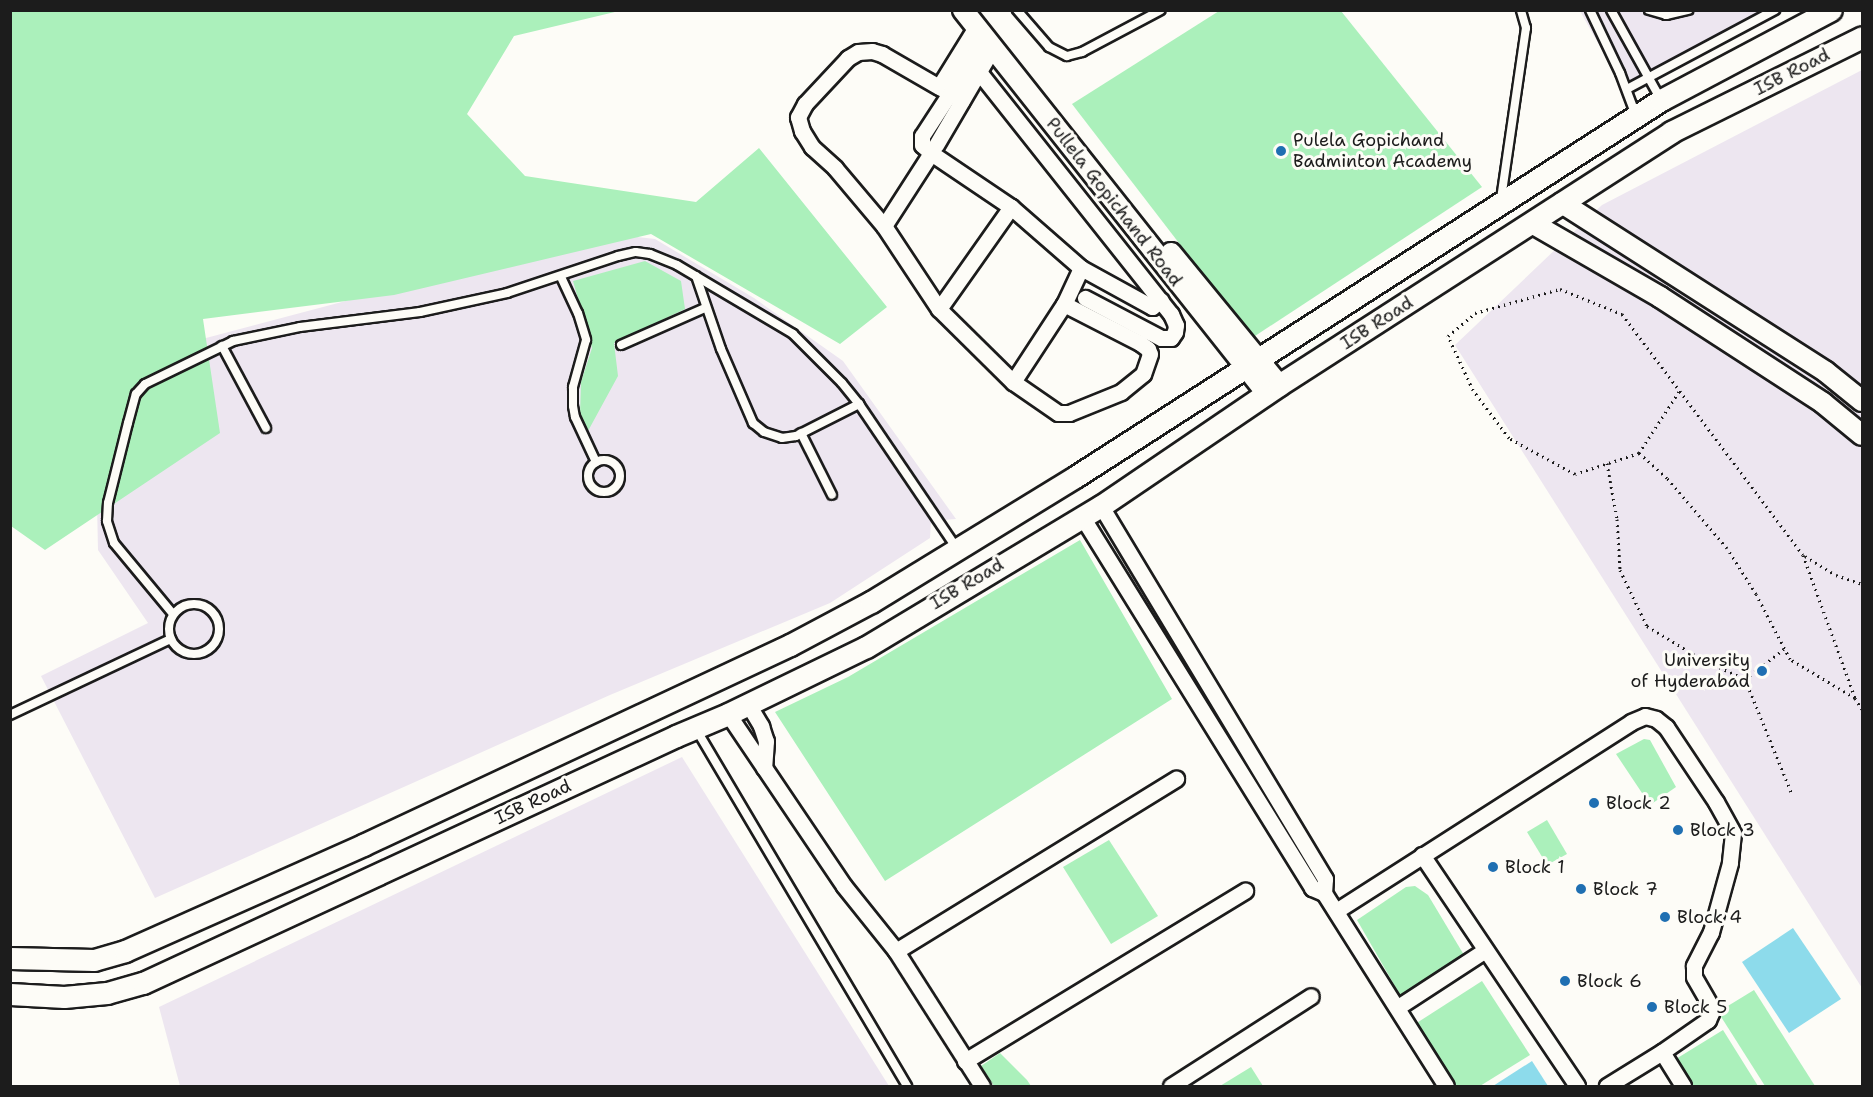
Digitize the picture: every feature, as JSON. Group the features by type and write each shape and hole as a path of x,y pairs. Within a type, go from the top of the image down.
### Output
{"main road":[{"name":"ISB Road","path":"10,958 94,960 125,951 373,840 790,645 871,602 958,549 1252,364 1661,100 1831,10"},
{"name":"ISB Road","path":"10,994 64,997 106,993 143,983 728,714 866,647 1081,515 1101,506 1273,390 1671,132 1863,37"},
{"path":"373,840 388,870"}],"street":[{"path":"976,24 979,72 1161,300 1176,324 1175,332 1166,340 1085,297"},
{"path":"976,24 950,94 921,140 922,145 934,149 1011,207 1081,268 1152,307 1161,300"},
{"name":"Pullela Gopichand Road","path":"976,24 1071,137 1273,390"},
{"name":"Pullela Gopichand Road","path":"976,24 1071,137"},
{"path":"950,94 882,54 872,51 858,52 848,58 805,104 798,117 802,131 812,147 835,168 884,226 939,309 1013,382 1058,413 1069,413 1121,392 1143,374 1149,365 1148,349 1064,304"},
{"path":"950,94 979,72"},
{"path":"884,226 934,149"},
{"path":"1562,203 1826,372 1863,401"},
{"path":"939,309 1011,207"},
{"path":"1532,223 1660,297 1823,403 1863,435"},
{"path":"1013,382 1064,304 1081,268"},
{"path":"1101,506 1325,879 1324,893"},
{"path":"1081,515 1312,888 1324,893 1446,1086"},
{"path":"748,704 761,726 766,741 764,768"},
{"path":"728,714 844,885 896,951 982,1086"},
{"path":"1336,911 1631,722 1645,716 1656,719 1666,727 1710,793 1733,833 1730,863 1711,932 1694,966 1694,977 1711,1006 1711,1014 1707,1020 1662,1052 1607,1086"},
{"path":"896,951 1176,779"},
{"path":"1422,855 1484,951 1577,1086"},
{"path":"965,1061 1245,891"},
{"path":"1398,1007 1484,951"},
{"path":"1171,1086 1311,996"},
{"path":"1662,1052 1683,1086"}],"lane":[{"path":"1017,10 1049,47 1067,56 1082,52 1161,10"},
{"path":"1500,203 1526,28 1521,10"},
{"path":"1590,10 1627,88 1636,117"},
{"path":"1611,10 1661,100"},
{"path":"1649,10 1666,15 1688,10"},
{"path":"1627,88 1775,10"},
{"path":"173,614 114,543 107,521 108,503 136,394 145,384 233,341 300,327 420,312 507,293 636,252 650,254 696,276 793,334 842,383 859,404 958,549"},
{"path":"696,276 705,308 753,423 771,437 782,438 801,434 859,404"},
{"path":"561,277 578,313 586,340 573,387 573,406 575,417 596,462"},
{"path":"621,345 705,308"},
{"path":"222,346 266,428"},
{"path":"801,434 832,495"},
{"path":"610,461 619,471 620,479 612,490 597,491 588,480 590,466 596,462 610,461"},
{"path":"201,604 217,616 220,626 219,637 206,652 186,653 177,648 171,639 169,627 173,614 181,607 201,604"},
{"path":"10,715 171,639"},
{"path":"695,728 907,1086"}],"path":[{"path":"1680,390 1639,453 1575,474 1509,438 1473,390 1448,336 1475,313 1560,289 1622,314 1680,390 1803,555 1855,698 1863,709"},
{"path":"1639,453 1667,478 1727,548 1756,594 1790,659 1855,698"},
{"path":"1607,463 1617,519 1620,570 1647,626 1703,660 1745,680 1791,792"},
{"path":"1803,555 1836,575 1863,584"},
{"path":"1745,680 1785,649"}],"shaded area":[{"path":"1580,11 1763,11 1622,86"},
{"name":"University of Hyderabad","path":"1862,70 1862,988 1455,345 1602,205"},
{"path":"602,233 655,239 754,298 843,361 956,519 931,521 930,538 830,603 610,695 155,898 41,676 148,623 98,550 95,410 172,347"},
{"path":"682,757 889,1086 180,1086 159,1007"}],"green space":[{"path":"11,11 619,11 514,36 467,114 525,176 696,202 759,148 887,307 840,344 651,234 394,295 203,319 220,433 45,550 11,526"},
{"name":"Pulela Gopichand Badminton Academy","path":"1219,11 1341,11 1482,187 1252,338 1072,104"},
{"path":"645,261 681,281 685,309 614,343 618,376 588,431 580,415 581,382 592,348 573,281"},
{"path":"1080,540 1172,699 885,881 775,712 848,677"},
{"path":"1644,739 1650,740 1676,787 1650,805 1616,754"},
{"path":"1547,820 1567,854 1547,865 1527,832"},
{"path":"1109,840 1158,916 1111,944 1063,867"},
{"path":"1415,886 1428,895 1464,955 1400,995 1357,920 1406,887"},
{"path":"1482,981 1530,1055 1480,1086 1451,1086 1412,1026"},
{"path":"1754,990 1815,1086 1765,1086 1718,1012"},
{"path":"1723,1030 1758,1086 1687,1086 1671,1062"},
{"path":"1000,1053 1031,1086 994,1086 981,1066"},
{"path":"1251,1067 1263,1086 1220,1086"}],"water":[{"path":"1793,928 1841,999 1789,1033 1742,962"},
{"path":"1532,1061 1548,1086 1493,1086"}],"place":[{"name":"Pulela Gopichand Badminton Academy","path":"1281,151"},
{"name":"University of Hyderabad","path":"1762,671"},
{"name":"Block 2","path":"1594,803"},
{"name":"Block 3","path":"1678,830"},
{"name":"Block 1","path":"1493,867"},
{"name":"Block 7","path":"1581,889"},
{"name":"Block 4","path":"1665,917"},
{"name":"Block 6","path":"1565,981"},
{"name":"Block 5","path":"1652,1007"}]}
